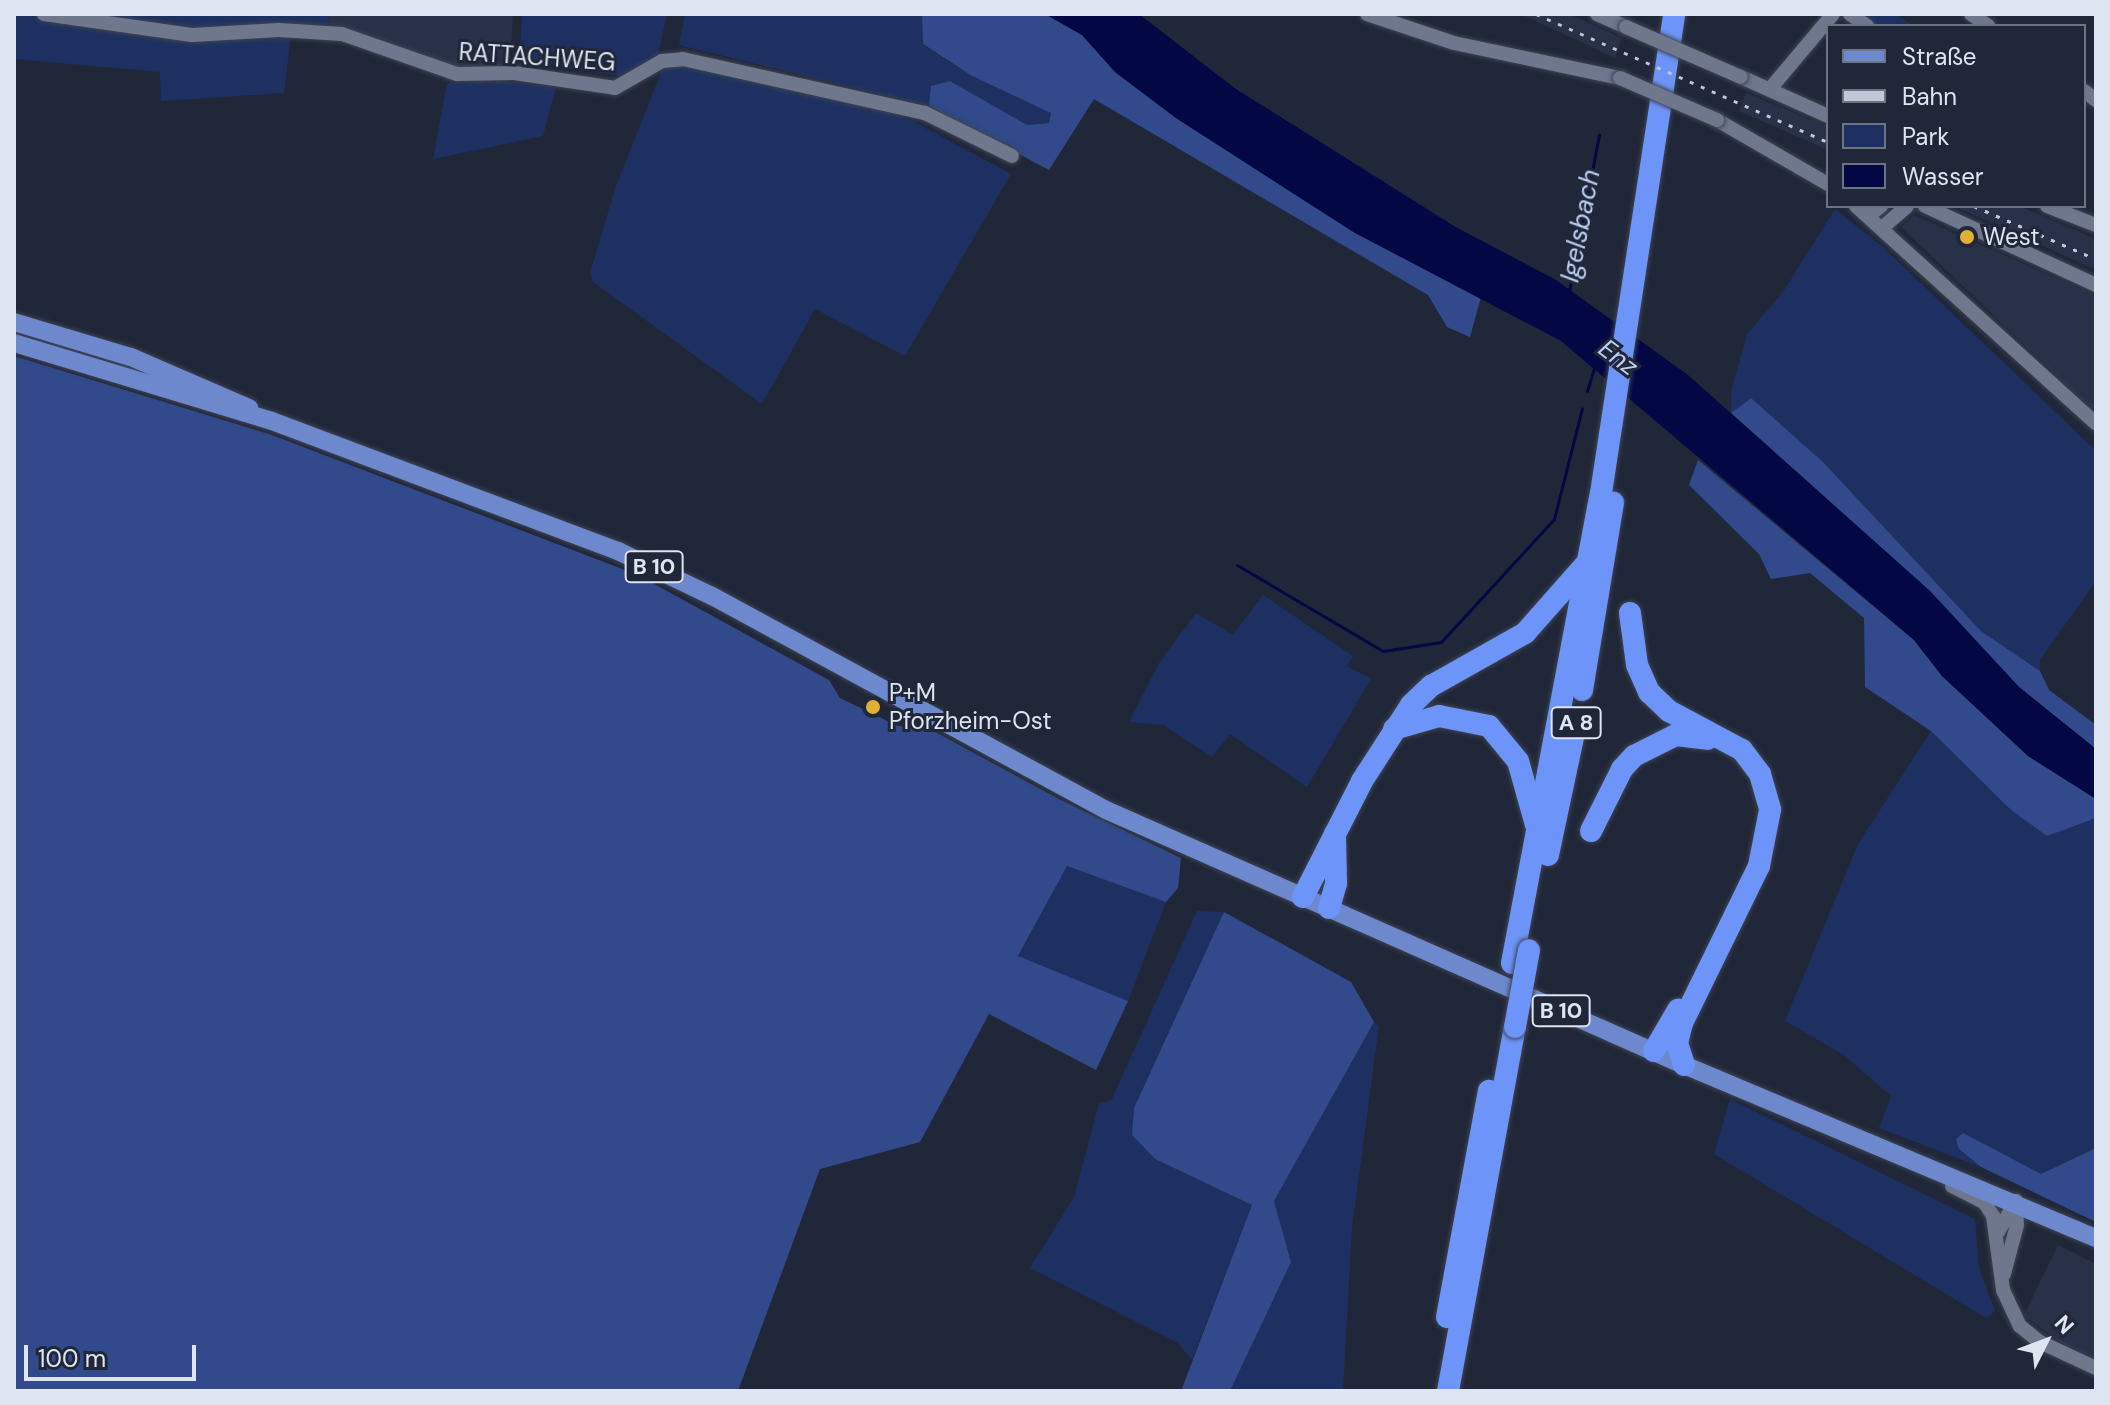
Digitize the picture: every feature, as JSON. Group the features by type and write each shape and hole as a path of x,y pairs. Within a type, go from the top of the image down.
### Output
{"highway":[{"name":"A 8","path":"1637,305 1674,14"},
{"name":"A 8","path":"1520,956 1563,795 1637,305 1686,14"},
{"name":"A 8","path":"1448,1391 1538,833 1586,563 1608,493"},
{"path":"1303,897 1335,829 1394,729 1431,686 1525,633 1586,563"},
{"path":"1630,613 1637,665 1649,692 1669,711 1742,750 1760,774 1770,810 1759,866 1682,1023 1677,1043 1684,1065"},
{"path":"1394,729 1439,716 1489,726 1518,761 1538,833"},
{"path":"1591,831 1622,769 1647,746 1676,735 1700,737 1723,747 1743,765 1757,791 1759,822 1748,867 1719,935 1654,1051"},
{"path":"1335,829 1336,911"},
{"name":"A 8","path":"1435,1391 1508,1027"}],"main road":[{"name":"B 10","path":"14,322 163,369 272,421"},
{"name":"B 10","path":"14,343 272,421 648,564 1075,795 1684,1065 2016,1201 2096,1238"}],"street":[{"name":"RATTACHWEG","path":"44,14 192,35 279,30 342,34 457,74 514,73 615,88 662,61 683,59 925,113 1012,156"},
{"path":"1367,14 1454,43 1620,78 1717,120 1826,183"},
{"path":"1597,14 1826,115"},
{"path":"1770,89 1833,14"},
{"path":"1859,208 2096,424"},
{"path":"1869,216 1879,208"},
{"path":"1882,228 1905,208"},
{"path":"1929,208 2096,285"},
{"path":"2052,208 2096,225"},
{"path":"1918,1160 1984,1202 1998,1232 2007,1306 2025,1331 2096,1368"},
{"path":"1998,1232 2016,1201"},
{"path":"2002,1279 2017,1225 2016,1201"}],"shaded area":[{"path":"330,14 513,14 510,67 450,68 367,34 328,27"},
{"path":"922,14 1045,14 1082,35 1115,72 1176,118 1355,233 1481,297 1470,337 1447,327 1428,295 1094,99 1049,170 929,106 931,86 950,81 1027,125 1049,123 1051,113 972,76 923,44"},
{"path":"1520,14 1569,14 1622,38 1615,58"},
{"path":"1746,93 1826,126 1826,149 1739,111"},
{"path":"1958,208 2024,208 2096,239 2096,270"},
{"path":"1914,215 2096,296 2096,413 1901,227"},
{"path":"14,356 272,435 638,575 829,680 840,698 898,726 928,728 1059,799 1181,858 1178,888 1166,902 1067,866 1018,956 1128,1001 1096,1070 989,1014 920,1142 820,1169 738,1391 14,1391"},
{"path":"1751,398 1823,462 1981,631 2040,671 2049,690 2096,725 2096,749 2019,687 1930,591 1731,413"},
{"path":"1698,460 1914,640 1942,676 2028,756 2096,799 2096,818 2047,836 2011,810 1931,731 1865,687 1864,618 1810,573 1771,579 1759,554 1689,485"},
{"path":"1224,912 1351,982 1374,1022 1274,1201 1291,1262 1230,1391 1181,1391 1252,1205 1155,1159 1132,1135 1134,1108"},
{"path":"1963,1133 2041,1174 2096,1148 2096,1222 1981,1167 1959,1149 1956,1139"},
{"path":"2058,1245 2096,1264 2096,1358 2063,1344 2024,1315"}],"green space":[{"path":"14,14 330,14 328,27 292,26 284,93 161,101 160,72 14,59"},
{"path":"522,14 667,14 658,55 621,76 525,61 520,47"},
{"path":"685,14 922,14 923,45 972,76 1051,112 1049,123 1027,125 950,81 931,86 929,106 679,45"},
{"path":"1857,14 1895,14 1911,24 1872,24"},
{"path":"666,60 852,97 913,121 1011,174 905,356 815,309 762,404 593,282 590,273 615,189"},
{"path":"501,81 556,87 543,136 433,159 447,83"},
{"path":"1835,209 1883,247 2096,451 2096,581 2040,660 2040,671 1981,631 1823,462 1751,398 1731,413 1731,392 1747,334 1783,292"},
{"path":"1263,595 1353,656 1347,666 1371,679 1307,787 1230,734 1212,757 1163,725 1129,722 1159,663 1196,613 1233,635"},
{"path":"1931,731 2011,810 2096,818 2096,1148 2041,1174 1959,1149 1981,1167 1879,1128 1891,1096 1844,1055 1785,1021 1858,844"},
{"path":"1067,866 1166,902 1128,1001 1018,957"},
{"path":"1197,911 1224,912 1134,1108 1132,1135 1155,1159 1252,1205 1192,1360 1178,1343 1030,1268 1074,1197 1099,1103 1111,1101"},
{"path":"1374,1022 1379,1026 1352,1228 1343,1391 1230,1391 1291,1262 1274,1201"},
{"path":"1730,1099 1975,1219 1979,1268 1995,1311 1986,1318 1714,1154"}],"water":[{"name":"Enz","path":"1045,14 1139,14 1236,89 1454,226 1556,280 1688,375 1930,591 2019,687 2096,749 2096,799 2028,756 1942,676 1914,640 1561,341 1355,233 1176,118 1115,72 1082,35"}],"waterway":[{"name":"Igelsbach","path":"1569,292 1599,135"},
{"name":"Enz","path":"1587,391 1594,368"},
{"path":"1237,565 1383,651 1441,642 1554,519 1582,408"}],"railway":[{"path":"1536,14 1826,141"},
{"path":"1979,208 2096,259"}],"place":[{"name":"West","path":"1967,237"},
{"name":"P+M Pforzheim-Ost","path":"873,707"}]}
